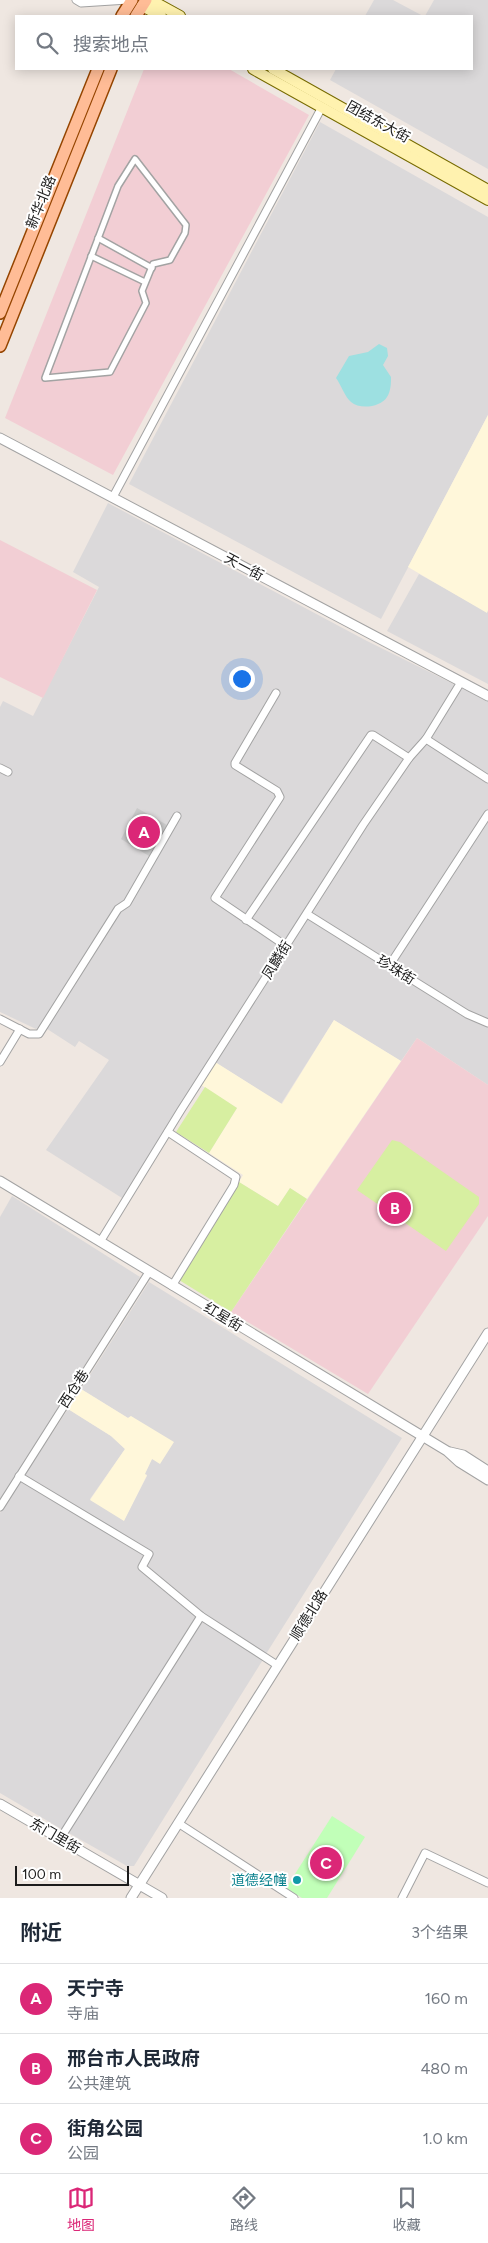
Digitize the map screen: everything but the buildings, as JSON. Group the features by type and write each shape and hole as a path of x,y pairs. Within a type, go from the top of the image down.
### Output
{"main road":[{"path":"123,15 141,1"},
{"path":"136,15 141,1"},
{"path":"141,1 159,15"},
{"path":"141,1 177,15"},
{"name":"新华北路","path":"0,313 98,70"},
{"name":"新华北路","path":"0,346 111,70"},
{"name":"团结东大街","path":"255,70 488,200"},
{"name":"团结东大街","path":"275,70 488,190"}],"street":[{"path":"76,0 81,2 128,0"},
{"path":"113,497 322,107"},
{"path":"135,160 186,225 185,234 170,260 153,264 142,291 146,303 110,372 45,378 91,256 118,186 135,160"},
{"path":"98,238 152,268"},
{"path":"91,256 145,282"},
{"name":"天一街","path":"0,438 488,696"},
{"name":"凤麟街","path":"100,1242 363,825 408,758 426,739 462,682"},
{"path":"276,694 234,763 277,791 280,797 216,895 217,901 286,946"},
{"path":"246,920 371,735 373,734 408,758"},
{"path":"426,739 488,779"},
{"path":"0,768 8,772"},
{"path":"389,966 488,814"},
{"path":"0,1019 33,1035 40,1034 118,909 126,903 177,816"},
{"name":"珍珠街","path":"306,914 467,1014 488,1023"},
{"path":"0,1062 20,1029"},
{"path":"168,1132 236,1177 234,1185 172,1286"},
{"name":"红星街","path":"0,1181 447,1451 459,1462 488,1480"},
{"name":"西仓巷","path":"0,1507 149,1272"},
{"name":"顺德北路","path":"130,1898 488,1333"},
{"name":"红星街","path":"447,1451 463,1455 488,1471"},
{"path":"19,1476 148,1554 142,1567 201,1616 277,1664"},
{"path":"60,1839 201,1616"},
{"name":"东门里街","path":"0,1804 162,1898"},
{"path":"178,1823 292,1897"},
{"path":"402,1898 425,1853 488,1883"}],"shaded area":[{"path":"374,0 393,0 421,15 366,15"},
{"path":"434,0 488,0 488,169 330,80 335,70 473,70 473,15 426,15"},
{"path":"144,70 231,70 309,115 113,475 5,418"},
{"path":"320,122 488,217 488,415 381,619 129,484"},
{"path":"488,415 488,610 487,613 408,567"},
{"path":"108,503 367,641 488,701 488,1085 417,1038 401,1061 334,1020 281,1104 215,1062 280,948 122,1198 46,1150 109,1060 79,1041 75,1047 41,1025 36,1029 0,1012 0,707 3,701 33,716 99,587 73,572"},
{"path":"0,540 97,590 43,698 0,677"},
{"path":"419,574 487,612 488,610 488,684 387,631"},
{"path":"137,808 167,825 149,856 121,839"},
{"path":"334,1020 401,1061 307,1199 290,1188 278,1206 239,1182 243,1175 209,1153 237,1108 201,1085 215,1062 282,1104"},
{"path":"417,1038 488,1085 488,1216 368,1394 231,1312"},
{"path":"12,1196 140,1277 0,1500 0,1217"},
{"path":"149,1282 402,1438 266,1654 199,1611 63,1830 0,1793 0,1513 68,1409 111,1436 125,1449 90,1499 124,1520 147,1476 144,1474 152,1459 131,1416 128,1418 81,1389"},
{"path":"81,1389 128,1418 131,1416 174,1442 160,1464 152,1459 145,1474 147,1475 124,1521 90,1500 125,1449 111,1436 68,1409"},
{"path":"202,1619 264,1658 134,1866 127,1866 67,1832"}],"green space":[{"path":"205,1087 237,1108 209,1153 176,1132"},
{"path":"392,1140 400,1142 479,1197 479,1204 446,1251 357,1190"},
{"path":"239,1182 278,1206 290,1188 307,1199 231,1312 179,1280"},
{"path":"332,1816 365,1837 327,1898 302,1898 286,1888"}],"water":[{"path":"379,344 387,348 388,356 383,365 391,377 391,387 387,397 380,403 365,407 360,406 351,402 336,378 349,356 368,352"}],"place":[{"name":"天宁寺","path":"144,832"},
{"name":"邢台市人民政府","path":"395,1208"},
{"name":"街角公园","path":"326,1863"},
{"name":"道德经幢","path":"297,1880"}]}
